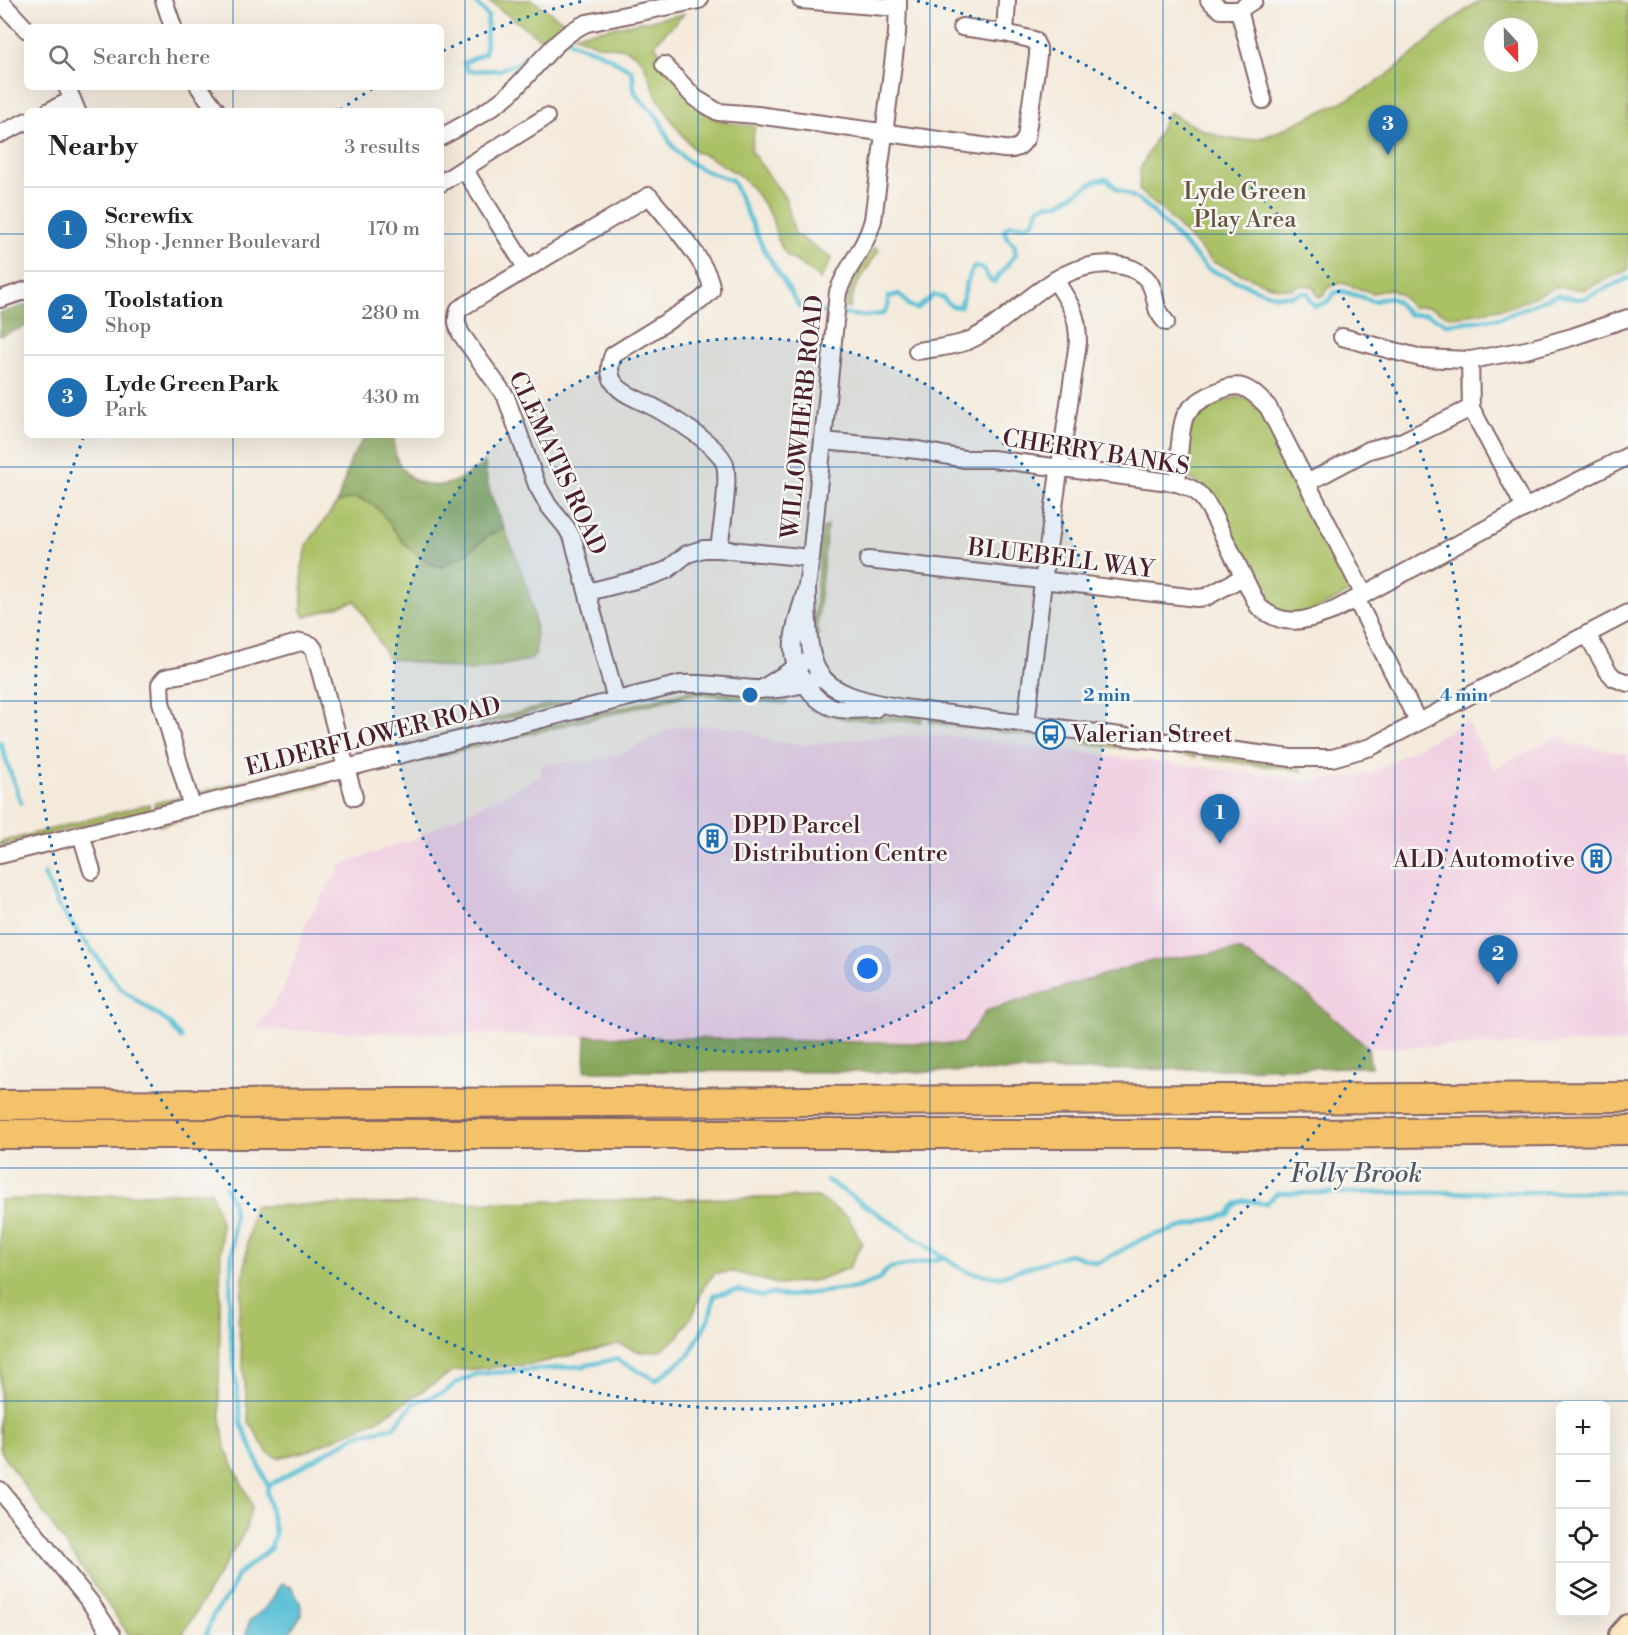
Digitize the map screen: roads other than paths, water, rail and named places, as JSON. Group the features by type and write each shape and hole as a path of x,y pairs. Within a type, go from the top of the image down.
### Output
{"highway":[{"path":"0,1105 1628,1097"},
{"path":"0,1134 1317,1134 1628,1130"}],"street":[{"path":"164,0 172,24"},
{"path":"444,135 470,122 506,97 565,37 587,23 699,0"},
{"path":"801,0 898,4"},
{"path":"1005,33 1007,0"},
{"path":"1209,0 1221,10 1239,10 1254,0"},
{"path":"0,1 24,27"},
{"name":"WILLOWHERB ROAD","path":"796,667 792,645 793,634 807,585 811,558 838,292 843,278 868,238 873,220 897,33 898,4"},
{"path":"1239,10 1263,100"},
{"path":"664,65 695,98 718,112 757,115 1013,150 1021,146 1026,138 1038,48 1034,40 962,27"},
{"path":"201,90 214,108"},
{"path":"56,108 72,99"},
{"path":"444,181 546,117"},
{"path":"0,134 24,123"},
{"path":"464,169 527,269 649,196 699,259 710,280 711,291 700,301 613,355 609,366 617,388 635,400 658,410 710,446 725,464 726,477 719,549"},
{"path":"917,351 969,341 1055,280 1083,267 1105,263 1125,266 1147,279 1153,288 1158,313 1166,322"},
{"name":"CLEMATIS ROAD","path":"527,269 459,309 456,315 457,324 461,334 506,397 537,484 548,505 573,539 616,700"},
{"path":"1026,724 1043,582 1078,342 1078,324 1073,307 1055,280"},
{"path":"0,299 24,291"},
{"path":"1342,337 1421,358 1470,360 1526,350 1628,318"},
{"path":"1470,360 1471,408 1525,508"},
{"path":"1177,483 1186,414 1197,403 1230,386 1242,387 1260,398 1268,407 1307,483 1418,722"},
{"path":"1307,483 1369,450 1403,441 1471,408"},
{"name":"CHERRY BANKS","path":"823,441 907,448 964,459 992,459 1177,483 1193,488 1202,496 1258,606 1270,617 1288,622 1308,620 1360,597 1525,508 1628,456"},
{"path":"588,592 651,576 667,570 687,554 703,549 811,558"},
{"name":"BLUEBELL WAY","path":"868,560 1197,598 1206,597 1243,577"},
{"path":"807,585 812,658 822,676 831,686 854,698 903,708 1291,758 1332,758 1371,747 1628,613"},
{"path":"1587,634 1607,670 1614,678 1628,683"},
{"path":"192,807 161,702 160,684 165,678 173,675 200,671 301,642 311,645 314,649 354,797"},
{"path":"759,691 812,658"},
{"path":"796,667 806,685 818,699 835,708 903,708"},
{"name":"ELDERFLOWER ROAD","path":"0,855 681,684 700,683 759,691 806,685 822,676"},
{"path":"81,834 92,871"},
{"path":"0,1490 90,1602 112,1635"},
{"path":"1620,1635 1628,1626"}],"water":[{"path":"281,1584 291,1587 300,1602 302,1614 289,1635 246,1635 251,1620 268,1605"}],"waterway":[{"path":"473,0 488,16 485,53 464,63 468,71 499,70 518,63 559,30 576,45 596,51 631,70 635,92 659,120 675,149 697,167 732,180 764,250 799,306 808,311 831,313"},
{"path":"840,314 865,316 883,314 888,306 888,297 899,294 909,305 917,309 934,295 943,298 951,306 960,307 967,281 974,267 983,268 989,279 994,282 1016,254 1014,244 1007,238 1004,230 1010,225 1028,225 1034,221 1039,208 1047,204 1058,204 1097,180 1107,179 1117,189 1146,205 1208,269 1278,296 1308,293 1315,306 1326,302 1334,293 1342,291 1374,301 1389,297 1409,315 1427,314 1447,324 1500,318 1557,295 1577,299 1585,298 1628,278"},
{"path":"0,742 21,803"},
{"path":"44,874 59,907 121,989 169,1023 181,1038"},
{"path":"827,1180 945,1258"},
{"path":"225,1187 232,1201 234,1212 229,1318 241,1423 268,1486"},
{"name":"Folly Brook","path":"206,1635 213,1615 229,1594 237,1575 271,1548 275,1533 267,1493 268,1486 357,1435 394,1427 414,1403 445,1392 456,1383 477,1374 583,1366 616,1359 656,1380 689,1355 710,1316 714,1295 738,1290 761,1296 771,1294 787,1296 856,1288 878,1280 889,1268 945,1258 968,1272 998,1277 1069,1254 1098,1263 1144,1238 1229,1214 1232,1208 1240,1202 1266,1204 1277,1193 1628,1192"}],"place":[{"name":"Lyde Green Park","path":"1388,155"},
{"name":"Valerian Street","path":"1050,734"},
{"name":"DPD Parcel Distribution Centre","path":"712,839"},
{"name":"Screwfix","path":"1220,844"},
{"name":"ALD Automotive","path":"1596,859"},
{"name":"Toolstation","path":"1498,985"}],"park label":[{"name":"Lyde Green Play Area","path":"1245,205"}]}
